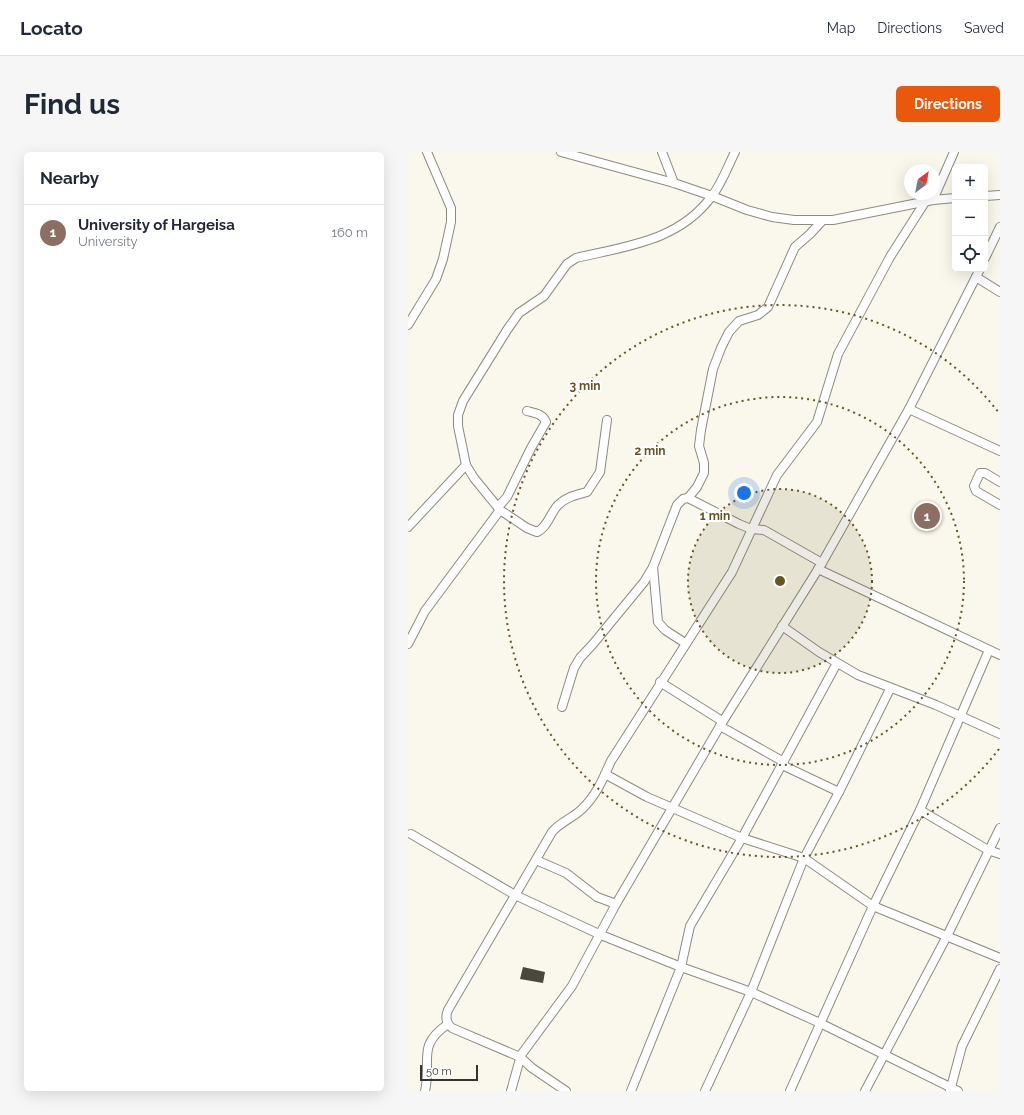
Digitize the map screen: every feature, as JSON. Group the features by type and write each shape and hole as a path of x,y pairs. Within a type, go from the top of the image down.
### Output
{"street":[{"path":"408,325 436,279 443,259 451,222 451,208 427,152"},
{"path":"561,152 674,183 763,216 794,220 833,220 929,201 952,198"},
{"path":"662,152 674,183"},
{"path":"607,420 600,472 587,492 567,498 558,504 542,528 537,532 527,528 499,509 474,478 466,465 458,426 458,415 467,394 519,313 544,296 570,260 647,241 671,232 691,218 712,196 735,152"},
{"path":"566,1091 532,1068 520,1057 452,1028 448,1024 446,1015 448,1010 552,832 556,827 581,810 600,785 611,761 660,682 732,572 777,476 817,422 838,354 890,257 929,201 954,152"},
{"path":"988,196 1000,195"},
{"path":"562,707 574,668 580,658 644,582 653,567 677,504 683,499 688,498 704,473 704,463 699,446 701,430 713,369 720,348 729,332 739,321 758,315 768,307 795,248 822,221"},
{"path":"988,252 1000,227"},
{"path":"511,1091 520,1057 572,986 601,935 616,904 721,724 820,566 909,409 978,272"},
{"path":"976,277 1000,292"},
{"path":"909,409 1000,451"},
{"path":"408,644 425,611 507,497 528,454 546,422 544,418 538,414 527,411"},
{"path":"408,527 466,465"},
{"path":"1000,482 985,473 980,473 974,486 976,491 1000,504"},
{"path":"688,498 752,529 764,530 820,566 1000,655"},
{"path":"653,567 658,622 666,630 685,643"},
{"path":"782,626 837,663 858,675 890,689 936,705 1000,734"},
{"path":"790,1091 873,906 920,810 961,717 988,650"},
{"path":"631,1091 681,967 690,926 742,838 837,663"},
{"path":"660,682 783,764 839,792"},
{"path":"705,1091 751,992 804,858 839,792 890,689"},
{"path":"605,774 672,808 742,838 804,858 873,906 1000,958"},
{"path":"920,810 988,850 1000,854"},
{"path":"866,1091 884,1053 947,936 1000,828"},
{"path":"411,834 515,895 601,935 681,967 751,992 820,1022 884,1053 953,1090 962,1046 1000,969"},
{"path":"536,860 566,873 597,897 616,904"},
{"path":"425,1091 427,1046 436,1032 448,1024"}],"building":[{"path":"523,967 545,972 543,983 520,979"}],"place":[{"name":"University of Hargeisa","path":"927,516"}]}
